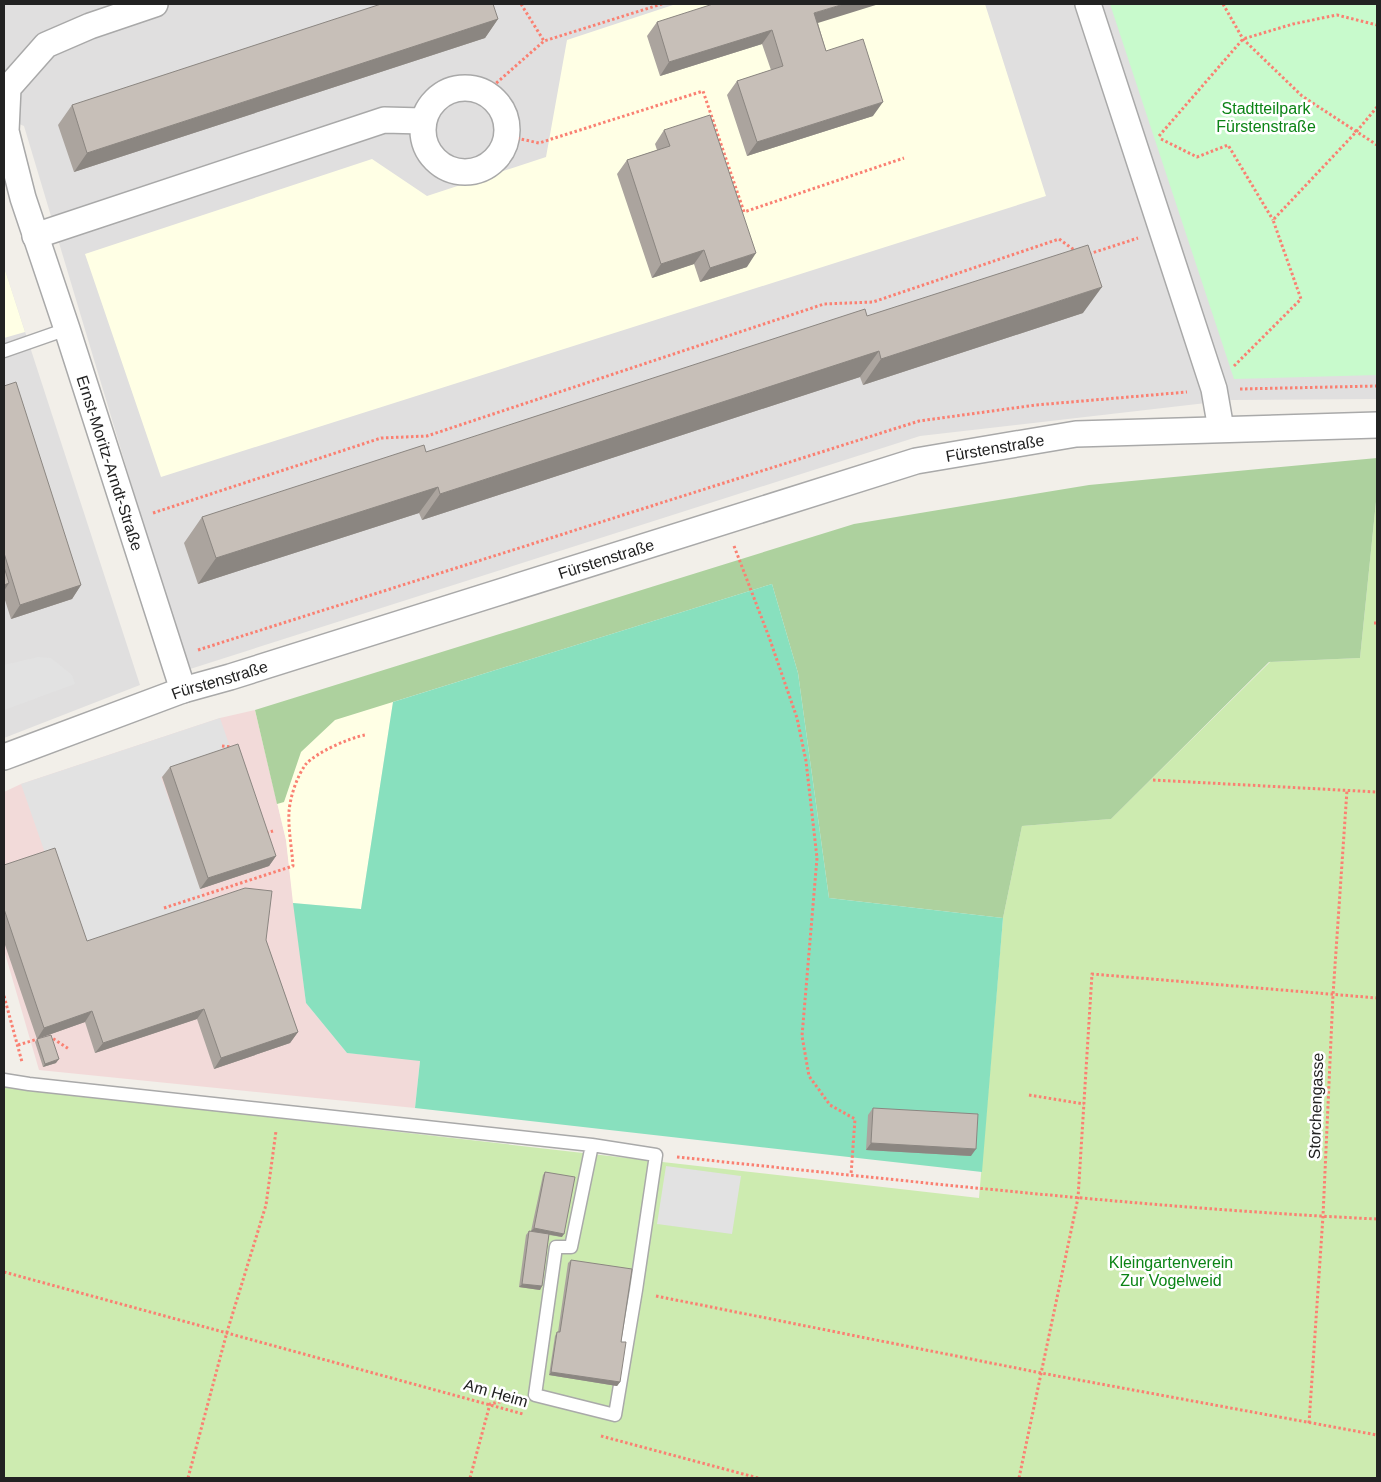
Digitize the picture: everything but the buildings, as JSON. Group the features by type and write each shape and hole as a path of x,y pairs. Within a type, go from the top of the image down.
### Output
{"street":[{"name":"Ernst-Moritz-Arndt-Straße","path":"155,4 90,26 46,45 8,88 6,131 35,236 67,329 183,690"},
{"path":"1088,4 1214,389 1222,429"},
{"path":"473,88 495,100 503,111 507,123 503,149 495,160 484,168 471,171 457,171 445,167 434,159 426,148 422,134 423,121 428,109 436,98 447,91 473,88"},
{"path":"35,236 384,120 423,121"},
{"name":"Fürstenstraße","path":"4,757 183,690 230,677 916,461 1076,434 1377,425"}],"lane":[{"path":"4,350 67,329"},
{"path":"4,1080 592,1145 656,1155 615,1416 535,1395 556,1247 571,1247 592,1145"}],"path":[{"path":"521,4 544,41"},
{"path":"485,93 544,41 662,4"},
{"path":"1223,4 1243,39 1302,96 1377,145"},
{"path":"1214,389 1301,300 1273,220 1228,146 1197,157 1158,137 1243,39 1293,24 1337,15 1377,25"},
{"path":"506,136 538,143 703,91 744,212 904,158"},
{"path":"1273,220 1357,131 1377,107"},
{"path":"128,521 381,438 427,436 824,304 874,302 1058,239 1082,256 1162,230"},
{"path":"724,521 769,637 797,718 806,761 817,858 802,1036 809,1076 830,1105 855,1119 851,1175"},
{"path":"164,908 293,866 289,811 296,784 307,764 332,747 352,737 365,735"},
{"path":"222,746 234,748"},
{"path":"1153,780 1377,792"},
{"name":"Storchengasse","path":"1309,1424 1324,1216 1333,995 1347,790"},
{"path":"263,833 273,831"},
{"path":"1019,1478 1078,1198 1092,974 1377,998"},
{"path":"4,996 29,1084"},
{"path":"18,1045 50,1035 68,1049"},
{"path":"1029,1095 1084,1104"},
{"path":"188,1478 227,1332 266,1205 279,1111"},
{"path":"656,1155 1078,1198 1377,1219"},
{"name":"Am Heim","path":"4,1272 526,1414"},
{"path":"654,1296 1041,1373 1309,1424 1377,1435"},
{"path":"470,1478 490,1404 535,1395"},
{"path":"598,1435 758,1478"}],"shaded area":[{"path":"4,4 1377,4 1377,399 1232,400 920,436 187,670 24,126 4,118"},
{"path":"676,4 985,4 1046,196 161,477 85,254 372,159 427,196 546,157 567,40"},
{"path":"4,267 140,685 4,738"},
{"path":"4,267 25,332 4,338"},
{"path":"38,657 51,658 72,675 75,684 4,710 4,665"},
{"path":"393,702 361,909 293,903 286,840 255,710"},
{"path":"255,710 286,840 306,1003 347,1053 420,1060 415,1108 39,1070 4,950 4,792 21,784 220,718"},
{"path":"220,718 232,753 161,777 207,908 79,951 21,784"},
{"path":"666,1166 741,1176 732,1234 657,1224"}],"green space":[{"name":"Stadtteilpark Fürstenstraße","path":"1110,4 1377,4 1377,375 1234,379"},
{"path":"1377,458 1377,492 1360,658 1269,662 1111,819 1022,826 1003,918 829,898 798,673 772,584 335,720 301,752 284,802 277,804 255,710 854,524 1089,485"},
{"name":"Kleingartenverein Zur Vogelweid","path":"1377,492 1377,1478 4,1478 4,1087 979,1198 1003,918 1022,826 1111,819 1270,662 1360,658"},
{"path":"772,584 798,673 829,898 1003,918 982,1172 415,1108 420,1061 347,1053 306,1003 293,903 361,909 393,702"}]}
